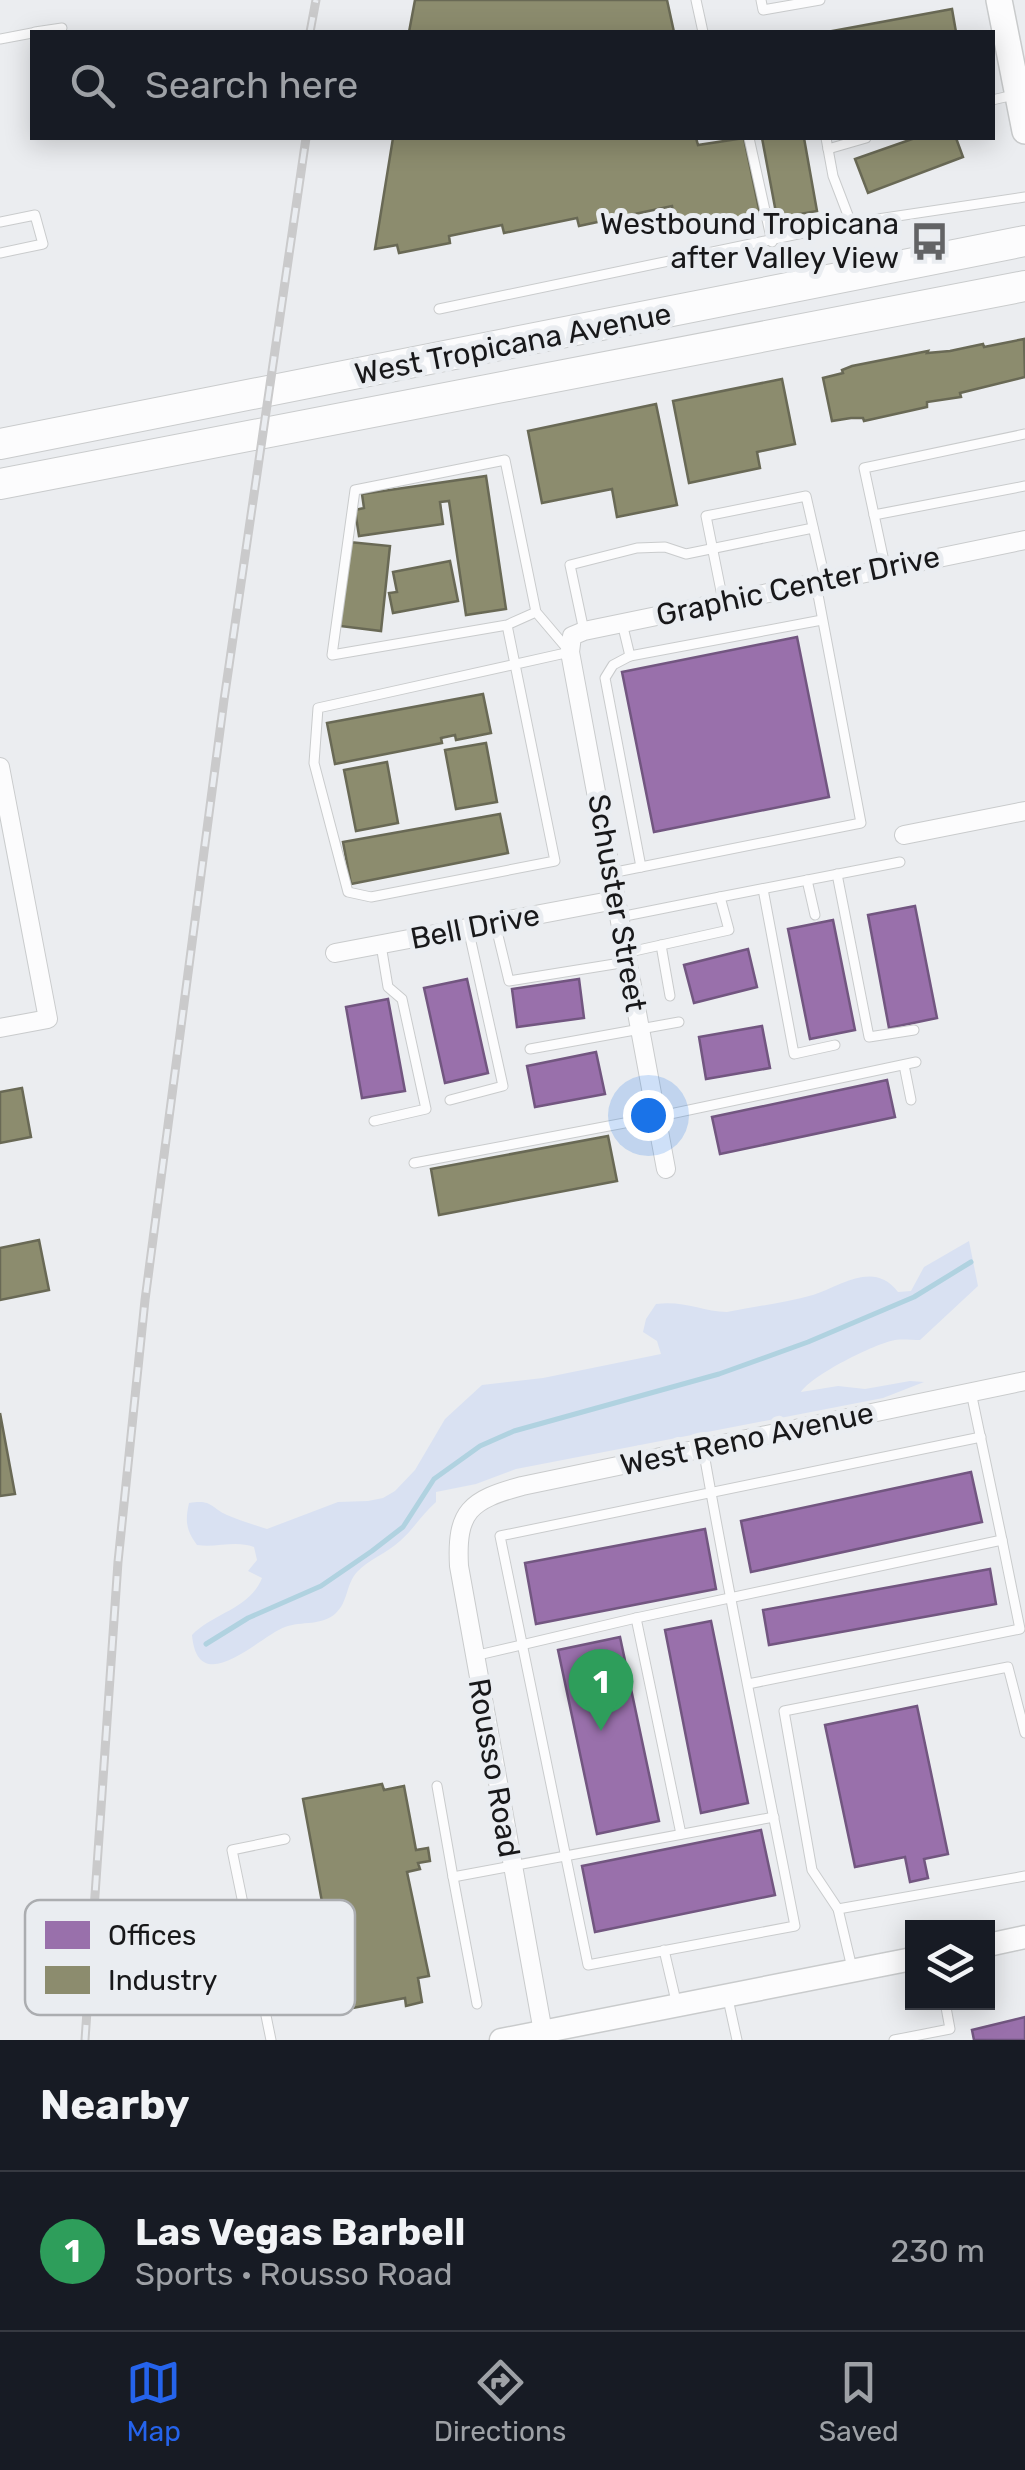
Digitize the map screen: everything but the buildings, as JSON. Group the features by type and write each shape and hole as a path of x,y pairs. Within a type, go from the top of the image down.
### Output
{"main road":[{"path":"1000,0 1008,36 1005,97 1025,131"},
{"name":"West Tropicana Avenue","path":"0,444 1025,241"},
{"name":"West Tropicana Avenue","path":"0,484 1025,286"}],"street":[{"name":"Graphic Center Drive","path":"575,640 622,623 1025,540"},
{"name":"Schuster Street","path":"575,640 617,909 666,1169"},
{"path":"0,767 48,1019 0,1028"},
{"path":"904,835 1025,811"},
{"name":"Bell Drive","path":"335,953 496,922 617,909"},
{"name":"West Reno Avenue","path":"473,1506 522,1486 1025,1381"},
{"name":"Rousso Road","path":"473,1506 458,1535 474,1656 542,2032"},
{"path":"995,1943 1025,1937"},
{"path":"504,2040 905,1961"}],"lane":[{"path":"696,0 703,30"},
{"path":"761,0 763,10 820,0"},
{"path":"51,30 62,28"},
{"path":"0,38 30,34"},
{"path":"749,140 772,242"},
{"path":"826,140 833,176 850,223"},
{"path":"828,149 859,140"},
{"path":"439,309 850,223 1025,197"},
{"path":"0,222 35,215 42,244 0,253"},
{"path":"885,566 864,468 1025,434"},
{"path":"536,612 507,625 332,655 355,490 505,460 536,612 575,640"},
{"path":"874,515 1025,486"},
{"path":"611,872 861,824 822,620 820,580 806,496 706,516 723,601"},
{"path":"575,640 570,566 638,548 664,547 686,554 813,528"},
{"path":"641,867 605,678 613,665 630,656 822,620"},
{"path":"622,623 630,656"},
{"path":"507,625 515,662 555,861 371,897 348,892 314,763 318,708 515,662 575,640"},
{"path":"617,909 720,897 900,862"},
{"path":"836,874 869,1036 914,1030"},
{"path":"807,880 815,915"},
{"path":"763,888 794,1054 836,1045"},
{"path":"496,922 509,980 626,957 729,930 720,897"},
{"path":"450,1100 503,1086 468,928"},
{"path":"374,1121 426,1109 402,1000 388,988 380,944"},
{"path":"660,945 670,996"},
{"path":"530,1050 678,1022"},
{"path":"414,1163 916,1062"},
{"path":"904,1064 910,1100"},
{"path":"748,1684 1020,1629 971,1392"},
{"path":"703,1448 711,1493 748,1684 796,1926 588,1965 500,1536 711,1493 980,1437"},
{"path":"474,1656 1002,1540"},
{"path":"636,1618 680,1834"},
{"path":"852,1971 838,1910 812,1870 784,1711 1008,1667 1025,1734"},
{"path":"437,1786 477,2004"},
{"path":"453,1878 774,1817"},
{"path":"242,1900 232,1850 286,1839"},
{"path":"838,1910 1025,1876"},
{"path":"664,1950 677,2006"},
{"path":"727,1996 738,2040"},
{"path":"894,2040 950,2029 946,2010"},
{"path":"266,2015 271,2040"}],"shaded area":[{"path":"969,1241 978,1286 920,1340 895,1340 873,1347 830,1369 801,1392 924,1382 883,1398 516,1469 476,1484 436,1492 436,1502 405,1537 357,1572 343,1604 331,1617 285,1627 217,1664 206,1663 197,1654 192,1635 249,1597 262,1578 248,1571 257,1560 254,1547 197,1545 187,1525 189,1503 207,1503 227,1515 267,1529 338,1502 383,1498 415,1470 445,1419 482,1385 543,1378 661,1354 657,1341 643,1332 656,1304 675,1303 727,1312 802,1298 868,1277 889,1283 898,1292 911,1291 924,1267"}],"waterway":[{"path":"206,1644 248,1618 321,1586 372,1551 403,1527 434,1479 480,1446 514,1431 719,1374 808,1342 914,1297 971,1262"}],"railway":[{"path":"310,30 316,0"},
{"path":"95,1900 118,1562 145,1300 224,700 306,140"},
{"path":"85,2040 87,2015"}],"place":[{"name":"Westbound Tropicana after Valley View","path":"929,241"},
{"name":"Las Vegas Barbell","path":"601,1731"}]}
